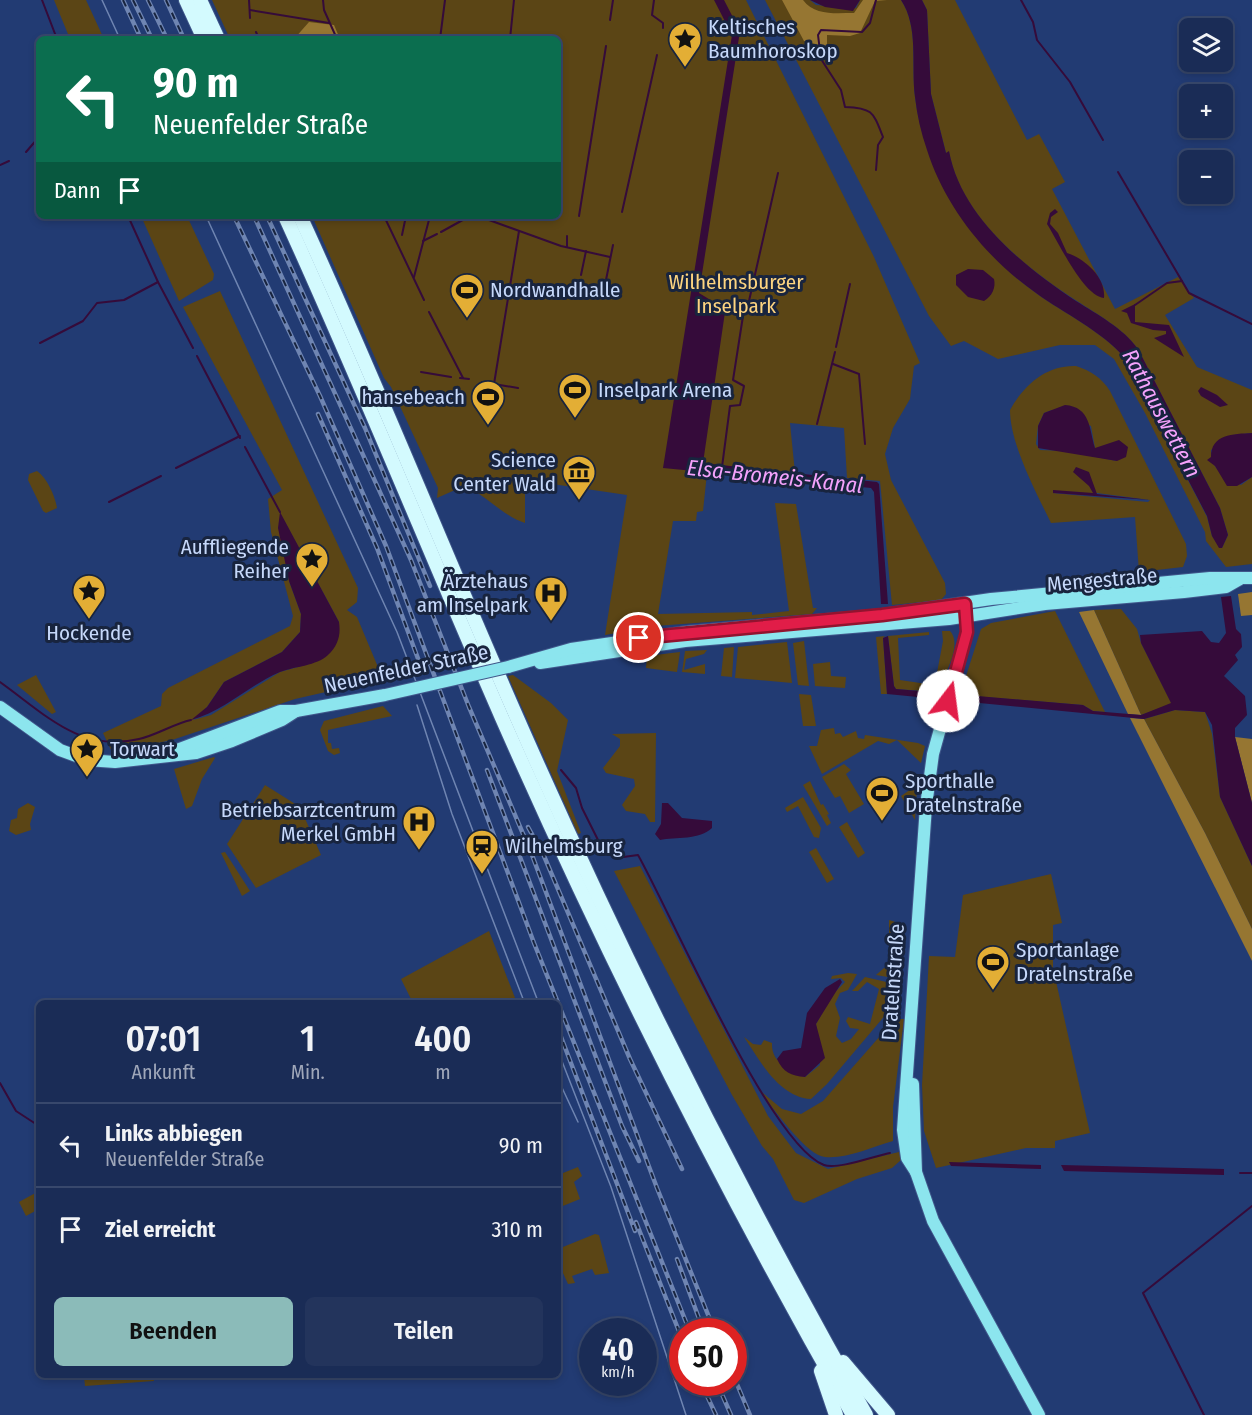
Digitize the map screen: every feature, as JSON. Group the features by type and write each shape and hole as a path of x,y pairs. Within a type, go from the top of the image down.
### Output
{"highway":[{"path":"186,0 203,36"},
{"path":"200,0 217,36"},
{"path":"286,219 375,419 502,718 602,936 758,1246 853,1415"},
{"path":"301,219 515,712 605,911 720,1145 866,1415"},
{"path":"811,1341 836,1415"},
{"path":"827,1345 888,1415"}],"main road":[{"name":"Mengestraße","path":"966,610 1221,588 1246,579"},
{"name":"Neuenfelder Straße","path":"0,707 47,742 74,756 115,762 196,753 282,720 296,711 385,695 524,663 685,641 966,610"},
{"name":"Dratelnstraße","path":"966,610 967,632 933,754 922,853 902,1120 907,1158 916,1172 925,1203 941,1238 1039,1415"}],"green space":[{"path":"54,0 86,0 103,36 69,36"},
{"name":"Wilhelmsburger Inselpark","path":"212,0 746,0 874,257 920,363 914,366 910,399 893,428 885,454 891,480 945,583 946,594 941,600 892,605 880,481 847,478 844,428 790,423 795,473 708,464 703,511 697,512 696,521 673,521 658,614 752,612 752,615 789,611 775,503 796,504 813,608 817,608 812,614 656,626 605,635 627,495 525,480 525,523 465,487 456,485 455,490 437,498 438,488 391,387 384,378 313,219 561,219 561,36 229,36"},
{"path":"765,0 810,0 816,5 856,8 860,0 901,0 907,11 912,34 916,107 927,147 946,192 967,225 1006,269 1036,293 1115,347 1124,357 1207,517 1212,536 1222,548 1228,535 1220,508 1138,349 1118,328 1056,287 1016,255 997,237 966,197 949,152 946,153 931,94 927,10 922,0 955,0 1027,140 1039,134 1065,182 1052,189 1115,309 1178,277 1194,298 1165,315 1197,367 1252,390 1252,433 1233,435 1211,450 1213,463 1224,476 1241,485 1252,477 1252,564 1226,567 1206,541 1205,532 1145,413 1114,359 1095,345 1060,345 998,359 964,341 951,346 929,316"},
{"path":"142,219 188,219 214,274 213,280 179,301"},
{"path":"220,291 358,588 357,602 347,610 357,617 383,679 295,699 172,740 112,752 103,733 161,706 162,694 168,688 290,626 293,616 271,532 268,499 282,490 183,307","holes":["280,513 339,622 312,663 280,672 211,715 193,720 207,707 224,682 282,652 300,632 301,614 289,581"]},
{"path":"1076,366 1091,372 1110,391 1186,544 1187,556 1183,567 1139,572 1135,517 1051,523 1019,453 1014,438 1010,410 1022,392 1037,378 1065,367","holes":["1052,410 1091,426 1095,448 1100,448 1117,461 1066,451 1040,450 1036,444 1038,426 1044,413","1053,493 1097,493 1150,500 1148,502"]},
{"path":"37,471 50,488 57,508 46,513 28,480 29,474"},
{"path":"1121,609 1137,629 1141,643 1172,704 1141,715 1094,610"},
{"path":"1055,611 1105,712 1093,711 1083,705 960,695 981,629 991,623"},
{"path":"942,631 950,631 954,642 953,655 943,679 936,678 943,641"},
{"path":"929,632 929,635 898,638 900,680 940,686 938,692 896,689 888,636"},
{"path":"885,636 883,638 887,694 881,694 876,637"},
{"path":"804,641 809,686 798,685 793,643"},
{"path":"787,642 792,683 735,678 738,647"},
{"path":"734,647 732,677 721,676 724,648"},
{"path":"707,650 704,654 686,659 684,670 705,664 705,674 682,672 685,651"},
{"path":"680,652 677,672 646,668 647,656"},
{"path":"830,662 831,676 846,677 845,688 815,686 813,664"},
{"path":"36,675 56,712 52,714 17,685"},
{"path":"513,675 551,703 568,720 557,771 581,833 578,834 508,676"},
{"path":"799,694 811,695 816,726 803,726"},
{"path":"383,706 392,716 328,730 328,743 331,743 332,749 339,748 340,753 334,755 328,751 320,730 324,721"},
{"path":"1175,710 1205,712 1212,734 1220,797 1252,866 1252,929 1205,833 1144,719"},
{"path":"834,728 835,734 840,733 843,737 856,731 858,738 864,739 865,735 918,743 925,746 921,763 897,740 889,744 878,741 822,774 809,746 817,746 821,730"},
{"path":"656,733 655,822 650,822 645,814 626,811 622,805 635,786 634,779 606,773 603,768 620,746 620,739 612,734"},
{"path":"214,757 202,779 192,806 186,809 174,769"},
{"path":"844,764 851,770 846,774 864,804 849,813 840,796 835,798 822,777"},
{"path":"810,781 821,805 823,804 829,814 827,815 831,823 827,826 803,785"},
{"path":"265,785 300,807 321,855 256,888 227,844"},
{"path":"917,787 915,820 901,796"},
{"path":"803,797 821,828 819,838 814,837 798,806 787,812 785,808"},
{"path":"28,803 35,807 30,824 31,830 16,835 9,831 11,820 17,818 18,809"},
{"path":"847,822 865,853 858,858 839,827"},
{"path":"816,848 834,879 827,883 809,852"},
{"path":"225,852 250,891 242,896 221,853"},
{"path":"640,866 768,1116 796,1153 828,1169 899,1152 901,1160 892,1168 857,1179 804,1203 794,1200 773,1159 762,1146 732,1095 614,871"},
{"name":"Sportanlage Dratelnstraße","path":"1051,874 1062,923 1053,925 1053,968 1090,1133 1055,1141 1055,1148 1026,1148 936,1168 924,1131 922,1085 929,956 955,957 963,895"},
{"path":"889,920 902,924 899,979 876,975 884,968 889,968"},
{"path":"489,931 516,1000 412,1000 401,979"},
{"path":"857,974 848,990 840,993 835,1004 840,1018 836,1036 842,1043 851,1039 859,1029 850,1028 846,1021 848,1017 870,1024 879,989 867,982 858,991 852,991 865,977 895,984 893,1006 827,1084 811,1099 800,1097 789,1092 771,1076 744,1037 753,1044 761,1045 764,1040 772,1043 774,1056 787,1068 805,1077 820,1065 816,1024 833,994 845,982 841,978 831,979 832,976"},
{"path":"895,1019 904,1019 893,1107 893,1141 842,1156 825,1157 817,1154 789,1129 758,1089 782,1109 801,1114 823,1101"},
{"path":"578,1167 582,1176 574,1182 580,1199 561,1207 561,1174"},
{"path":"36,1193 36,1211 26,1216 19,1202"},
{"path":"595,1234 599,1235 609,1273 595,1275 592,1269 572,1276 575,1283 568,1284 561,1269 561,1248"},
{"path":"84,1378 153,1378 154,1381 85,1386"}],"shaded area":[{"path":"782,0 803,0 819,11 854,13 863,0 887,0 875,1 860,33 850,36 827,35 827,47 804,41"},
{"path":"309,22 334,25 339,36 297,36"},
{"path":"1252,592 1252,615 1241,616 1238,594"},
{"path":"1094,610 1141,715 1128,714 1079,612"},
{"path":"1130,718 1144,719 1205,833 1252,929 1252,961"},
{"path":"1235,737 1252,739 1252,803"}],"water":[{"name":"Elsa-Bromeis-Kanal","path":"714,0 724,0 740,31 699,293 722,307 725,312 703,463 877,482 879,484 888,604 881,604 874,492 871,488 663,468 732,35"},
{"path":"810,0 860,0 853,11 825,7"},
{"name":"Rathauswettern","path":"901,0 922,0 927,10 931,94 946,153 949,151 966,197 997,237 1035,272 1118,328 1138,349 1220,508 1228,535 1222,548 1219,548 1212,536 1207,516 1124,357 1115,347 1018,279 985,248 956,211 935,171 925,144 916,104 910,22"},
{"path":"1055,209 1058,212 1051,217 1050,224 1058,233 1067,253 1087,264 1098,276 1104,290 1104,298 1096,295 1080,278 1047,224 1050,213"},
{"path":"968,269 983,270 994,279 993,292 984,301 968,297 956,285 956,275"},
{"path":"1135,304 1135,322 1169,325 1184,357 1154,338 1166,334 1166,331 1153,330 1131,323 1127,313 1121,311"},
{"path":"1201,387 1217,395 1228,405 1220,407 1201,396 1198,391"},
{"path":"1065,405 1074,407 1084,414 1088,420 1095,448 1119,440 1128,447 1126,457 1117,461 1038,448 1038,426 1044,413"},
{"path":"1252,433 1252,477 1237,486 1227,486 1215,466 1207,460 1211,457 1212,449 1224,437"},
{"path":"1076,467 1089,472 1097,494 1150,500 1053,493 1053,490 1093,493 1089,486 1073,472"},
{"path":"280,512 339,622 340,631 336,644 323,659 269,677 215,711 191,720 207,707 224,682 282,652 300,632 301,614 289,581 278,528"},
{"path":"1231,596 1236,629 1241,634 1242,647 1235,655 1238,660 1224,676 1245,696 1247,715 1235,728 1235,737 1252,803 1252,866 1220,797 1212,725 1205,712 1175,710 1144,719 887,694 883,638 888,636 896,689 1083,705 1093,711 1141,715 1171,703 1141,643 1140,635 1202,631 1211,642 1219,643 1226,633 1221,597"},
{"path":"662,803 668,803 682,818 712,821 712,828 701,835 660,840 655,834 661,824"},
{"path":"840,979 842,982 816,1024 825,1058 805,1077 788,1072 777,1059 783,1051 801,1048 807,1013 825,988"},
{"path":"949,1162 1041,1165 1041,1169 951,1166"},
{"path":"1061,1165 1224,1169 1224,1175 1064,1171"}],"waterway":[{"path":"42,0 56,36"},
{"path":"249,0 250,18"},
{"path":"323,0 324,10 336,36"},
{"path":"440,36 445,0"},
{"path":"510,36 514,0"},
{"path":"610,20 613,0"},
{"path":"654,0 652,15 663,23 663,28"},
{"path":"876,0 870,23 862,32 821,30 818,35 821,59 841,90 845,107 867,110 877,122 883,137 878,145 876,170"},
{"path":"1021,0 1033,22 1037,40 1070,82 1103,140"},
{"path":"250,10 329,23"},
{"path":"256,32 258,36"},
{"path":"579,216 606,46"},
{"path":"622,212 657,55"},
{"path":"26,152 36,140"},
{"path":"0,165 9,161"},
{"path":"1118,172 1189,293 1252,324"},
{"path":"749,301 778,173"},
{"path":"129,219 158,282 193,348"},
{"path":"385,219 424,300"},
{"path":"402,235 405,219"},
{"path":"414,277 429,219"},
{"path":"441,232 465,219"},
{"path":"486,219 561,246 610,257"},
{"path":"518,388 494,384 519,231"},
{"path":"423,241 437,234"},
{"path":"567,236 567,247"},
{"path":"606,280 613,245"},
{"path":"581,275 586,251"},
{"path":"1135,305 1167,283 1182,281"},
{"path":"40,343 83,321 97,303 124,300 158,282"},
{"path":"836,347 850,284"},
{"path":"429,312 463,378"},
{"name":"Elsa-Bromeis-Kanal","path":"722,467 730,406 740,405 744,386 733,380 743,316"},
{"path":"817,424 835,352"},
{"path":"197,356 240,438"},
{"path":"833,364 859,374 865,444"},
{"path":"421,372 451,377"},
{"path":"460,378 469,379"},
{"path":"482,382 493,384"},
{"path":"176,468 240,436"},
{"path":"245,447 280,512"},
{"path":"109,502 161,476"},
{"path":"0,682 64,728 81,736 99,740 118,742 139,739 191,720"},
{"path":"561,770 576,788 582,808 603,850 616,858 638,855 750,1073 777,1116 802,1148 824,1165 830,1166 890,1153"},
{"path":"0,1083 16,1111 36,1124"},
{"path":"1240,1173 1252,1173"},
{"path":"1204,1415 1143,1293 1252,1206"}],"tram line":[{"path":"102,0 119,36"},
{"path":"207,219 397,632 537,1000"},
{"path":"417,705 452,814 523,1000"},
{"path":"561,1059 611,1187 686,1415"},
{"path":"561,1085 578,1122"}],"railway":[{"path":"123,0 140,36"},
{"path":"133,0 151,36"},
{"path":"148,0 166,36"},
{"path":"166,0 183,36"},
{"path":"235,219 320,396 386,546 557,1000"},
{"path":"255,219 411,560 469,707 532,855 657,1188 709,1318"},
{"path":"268,219 365,428 430,586"},
{"path":"318,414 377,548 420,664"},
{"path":"487,770 622,1126 639,1161"},
{"path":"528,827 544,856 630,1059 682,1169"},
{"path":"561,1010 684,1318"},
{"path":"561,1037 635,1231"},
{"path":"636,1222 674,1318"},
{"path":"677,1259 699,1318"},
{"path":"707,1396 716,1415"},
{"path":"723,1396 731,1415"},
{"path":"742,1396 750,1415"}],"place":[{"name":"Keltisches Baumhoroskop","path":"685,68"},
{"name":"Nordwandhalle","path":"467,319"},
{"name":"Inselpark Arena","path":"575,419"},
{"name":"hansebeach","path":"488,426"},
{"name":"Science Center Wald","path":"579,501"},
{"name":"Auffliegende Reiher","path":"312,588"},
{"name":"Hockende","path":"89,620"},
{"name":"Ärztehaus am Inselpark","path":"551,622"},
{"name":"Torwart","path":"87,778"},
{"name":"Sporthalle Dratelnstraße","path":"882,822"},
{"name":"Betriebsarztcentrum Merkel GmbH","path":"419,851"},
{"name":"Wilhelmsburg","path":"482,875"},
{"name":"Sportanlage Dratelnstraße","path":"993,991"}],"route":[{"path":"639,638 882,615 965,604 967,632 948,701"}]}
